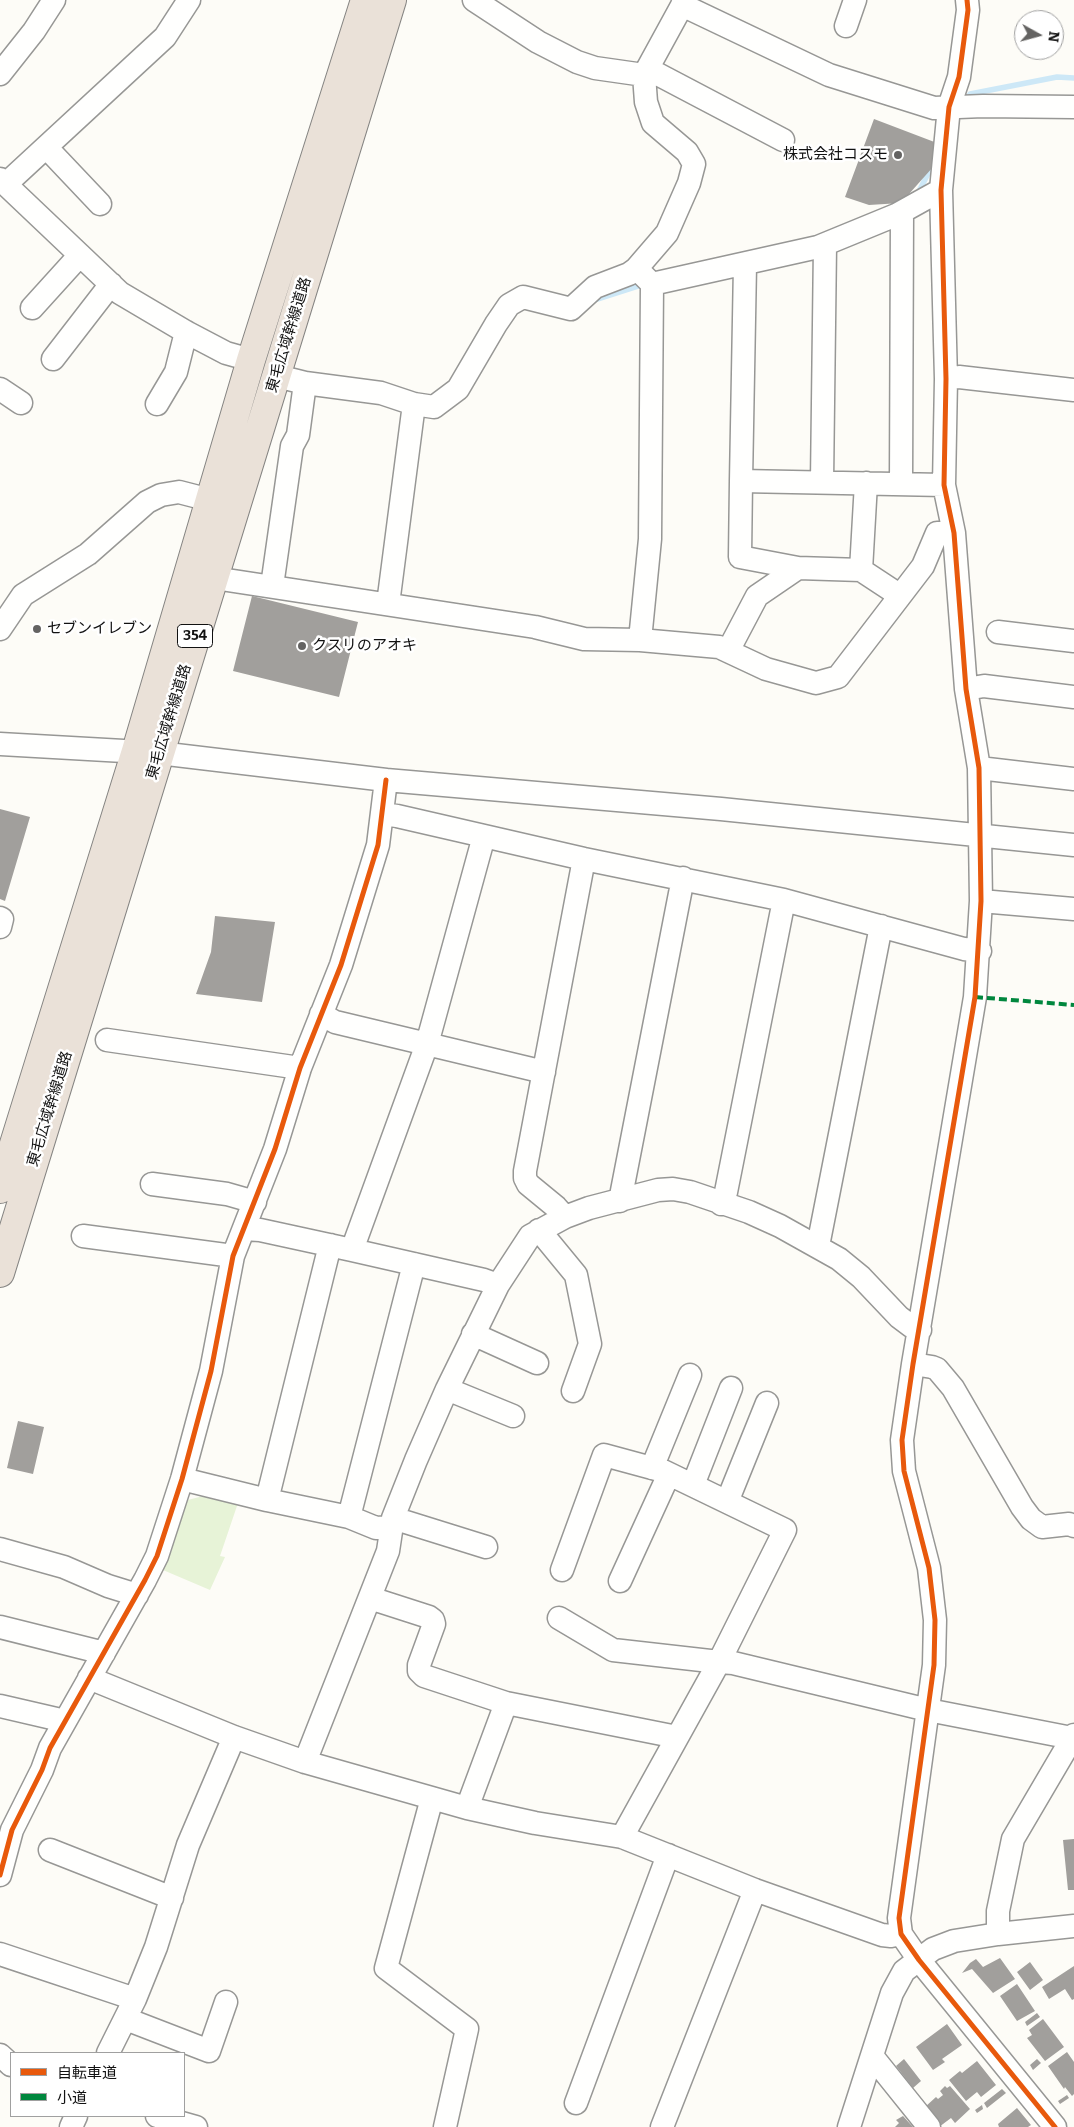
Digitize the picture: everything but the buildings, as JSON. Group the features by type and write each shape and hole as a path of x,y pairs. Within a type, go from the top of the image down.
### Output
{"highway":[{"name":"東毛広域幹線道路","path":"0,1273 148,752 210,500 251,360 365,0"},
{"name":"東毛広域幹線道路","path":"0,1189 148,752 214,578 392,0"}],"street":[{"path":"0,74 34,31 54,0"},
{"path":"189,0 165,37 46,147 3,182 120,293 226,353 251,360"},
{"path":"474,0 538,42 577,62 595,68 646,72 783,140"},
{"path":"846,26 856,0"},
{"path":"967,0 968,10 958,77 949,107 941,190 946,379 944,485 954,533 966,689 979,768 982,901 976,998 913,1364 902,1440 904,1471 929,1568 935,1620 934,1664 899,1918 901,1934 919,1960 1055,2127"},
{"path":"277,376 305,383 371,391 414,404 434,407 458,389 509,305 523,297 572,309 595,287 629,274 636,268 667,233 689,183 694,164 687,152 653,123 646,102 646,72 683,3 829,74 934,108 1074,107"},
{"path":"46,147 100,204"},
{"path":"652,284 745,265 824,245 902,212 941,190"},
{"path":"901,484 902,212"},
{"path":"822,482 824,245"},
{"path":"32,308 80,255"},
{"path":"745,265 740,557 798,568 861,570 899,595"},
{"path":"636,268 652,284 650,539 640,640"},
{"path":"53,358 111,284"},
{"path":"157,404 176,372 186,332"},
{"path":"946,379 959,377 1074,390"},
{"path":"272,586 292,446 298,435 305,383"},
{"path":"0,389 20,403"},
{"path":"388,604 414,404"},
{"path":"740,481 944,485"},
{"path":"861,570 866,483"},
{"path":"0,629 23,595 88,554 147,502 161,495 179,492 210,500"},
{"path":"214,578 536,627 584,638 640,640 719,647 766,669 816,683 838,677 923,566 937,533 954,533"},
{"path":"728,652 757,596 798,568"},
{"path":"998,632 1074,641"},
{"path":"966,689 984,686 1074,697"},
{"path":"0,744 148,752 386,780 721,809 1074,845"},
{"path":"979,768 1074,779"},
{"path":"0,1875 5,1836 21,1810 65,1721 157,1556 182,1479 210,1371 234,1256 275,1149 300,1068 344,956 378,845 386,780"},
{"path":"383,814 584,859 784,900 980,951"},
{"path":"352,1250 427,1044 484,836"},
{"path":"565,1217 528,1184 525,1178 529,1144 584,859"},
{"path":"620,1201 683,878"},
{"path":"722,1204 726,1192 784,900"},
{"path":"982,901 1074,909"},
{"path":"0,918 2,919 0,927"},
{"path":"818,1246 881,926"},
{"path":"321,1014 335,1022 544,1072"},
{"path":"108,1040 300,1068"},
{"path":"152,1184 227,1194 255,1202"},
{"path":"305,1762 388,1551 393,1523 416,1460 473,1334 498,1285 530,1236 565,1217 589,1208 658,1190 673,1189 690,1192 748,1212 780,1226 839,1258 861,1277 899,1317 920,1330"},
{"path":"244,1229 260,1230 330,1245 484,1280 498,1285"},
{"path":"539,1230 576,1275 590,1344 573,1391"},
{"path":"83,1236 234,1256"},
{"path":"267,1500 330,1245"},
{"path":"349,1517 414,1264"},
{"path":"473,1334 537,1363"},
{"path":"913,1364 937,1369 954,1388 1022,1507 1031,1518 1042,1527 1070,1524 1074,1526"},
{"path":"620,1582 661,1471 690,1375"},
{"path":"693,1486 731,1388"},
{"path":"447,1389 513,1416"},
{"path":"727,1502 767,1403"},
{"path":"562,1570 604,1455 661,1471 785,1530 719,1662 622,1837"},
{"path":"182,1479 267,1500 349,1517 376,1528 393,1523 486,1547"},
{"path":"0,1549 64,1567 108,1586 136,1595"},
{"path":"370,1598 429,1617 433,1620 434,1624 419,1665 420,1672 424,1676 506,1703 677,1737"},
{"path":"559,1618 613,1650 733,1663 928,1710 1073,1736 1012,1839 998,1910 998,1934"},
{"path":"0,1627 104,1653"},
{"path":"89,1678 234,1737 305,1762 467,1808 535,1823 622,1837 755,1890 882,1936 901,1934"},
{"path":"467,1808 506,1703"},
{"path":"0,1706 65,1721"},
{"path":"109,2052 126,2019 156,1947 188,1845 234,1737"},
{"path":"432,1798 386,1968 467,2029 446,2127"},
{"path":"50,1850 172,1898"},
{"path":"576,2103 668,1855"},
{"path":"662,2127 755,1890"},
{"path":"849,2127 892,1993 904,1971 933,1949 954,1941 998,1934 1073,1932"},
{"path":"0,1954 135,1998"},
{"path":"126,2019 209,2051 226,2002"},
{"path":"0,2055 10,2063"},
{"path":"872,2056 929,2127"},
{"path":"161,2117 196,2127"}],"green space":[{"path":"207,1495 238,1503 220,1556 225,1557 210,1590 163,1570 172,1550 176,1522 184,1501"}],"waterway":[{"path":"967,100 970,94 1057,77 1074,78"},
{"path":"917,195 932,166"},
{"path":"595,300 645,284"}],"marked path":[{"path":"975,997 1074,1005"}],"cycle path":[{"path":"967,0 968,10 959,77 949,107 941,190 946,379 944,485 954,533 966,689 979,768 981,901 975,997 913,1364 902,1440 904,1471 929,1568 935,1620 934,1665 899,1918 901,1934 919,1960 1055,2127"},
{"path":"0,1875 12,1830 42,1770 50,1748 157,1556 182,1479 211,1371 233,1256 275,1149 300,1068 341,965 378,845 386,780"}],"place":[{"name":"株式会社コスモ","path":"898,155"},
{"name":"セブンイレブン","path":"37,629"},
{"name":"クスリのアオキ","path":"302,646"}]}
